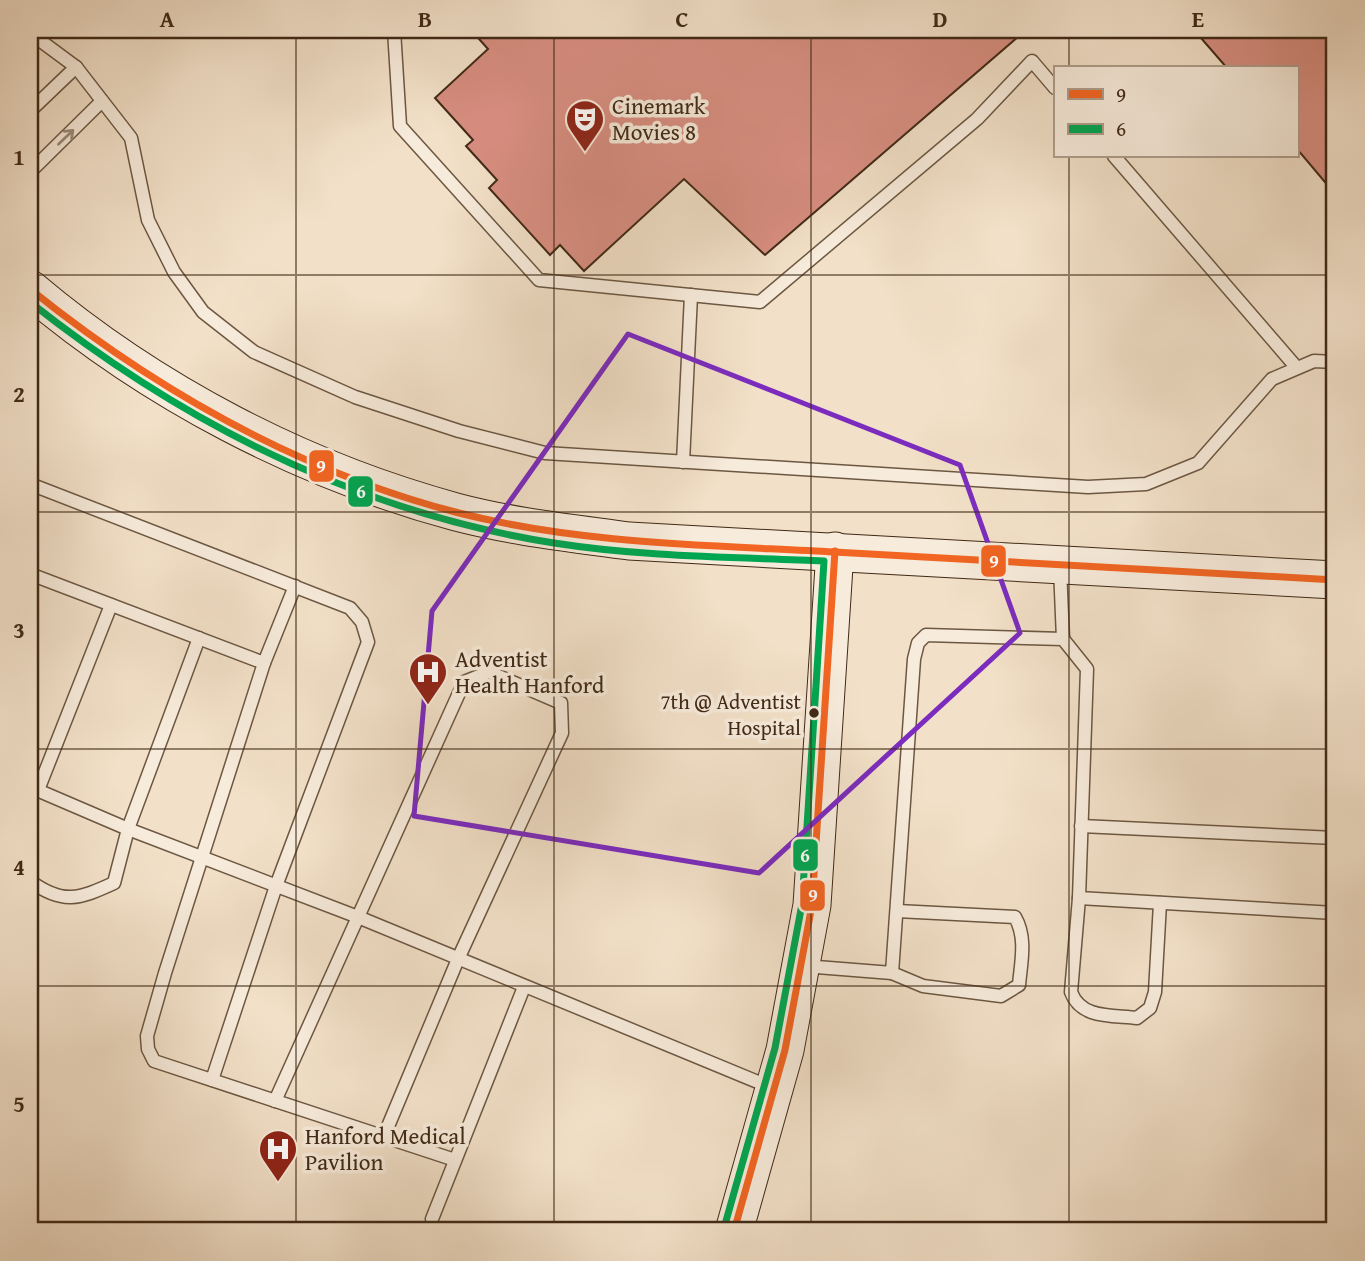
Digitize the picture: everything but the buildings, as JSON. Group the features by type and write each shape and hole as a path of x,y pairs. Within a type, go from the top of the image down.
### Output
{"street":[{"path":"30,289 75,328 194,402 314,465 401,496 521,527 629,541 1335,580"},
{"path":"734,1231 774,1089 802,966 819,820 835,551"}],"lane":[{"path":"394,30 400,126 539,280 760,302 977,119 1032,61 1054,87"},
{"path":"30,33 76,67 131,138 148,220 174,272 202,312 254,352 355,397 459,431 545,453 1088,487 1146,484 1198,463 1272,379 1314,361 1335,362"},
{"path":"30,111 76,67"},
{"path":"30,172 102,101"},
{"path":"1116,158 1297,368"},
{"path":"683,462 691,295"},
{"path":"30,484 350,607 362,622 368,642 276,886 212,1080"},
{"path":"1060,564 1063,639 1087,668 1079,898 1071,992 1074,1002 1084,1011 1136,1018 1150,1008 1155,992 1160,903"},
{"path":"30,575 264,663"},
{"path":"295,586 264,663 147,1036 148,1049 154,1061 455,1160"},
{"path":"111,605 34,789 128,830 203,856 358,917 774,1089"},
{"path":"892,973 914,659 918,643 926,635 1063,639"},
{"path":"30,881 48,895 81,899 114,883 128,830 199,638"},
{"path":"275,1101 464,682 489,672 561,703 562,733 458,959 384,1136"},
{"path":"1082,826 1335,838"},
{"path":"1079,898 1335,913"},
{"path":"802,966 892,973 923,986 1001,996 1020,985 1023,943 1021,928 1015,918 897,911"},
{"path":"432,1219 524,987"}],"highlighted area":[{"path":"628,334 960,465 1020,633 759,873 414,816 432,611"}],"transit line":[{"name":"9","path":"30,289 128,361 232,424 343,475 400,496 459,513 551,531 645,542 1335,580"},
{"name":"6","path":"30,302 149,387 212,424 277,457 343,485 412,509 482,529 587,548 689,556 824,561 802,904 775,1048 724,1228"},
{"name":"9","path":"734,1231 785,1050 812,905 835,551"}],"place":[{"name":"Cinemark Movies 8","path":"585,153"},
{"name":"Adventist Health Hanford","path":"428,706"},
{"name":"7th @ Adventist Hospital","path":"814,713"},
{"name":"Hanford Medical Pavilion","path":"278,1183"}]}
